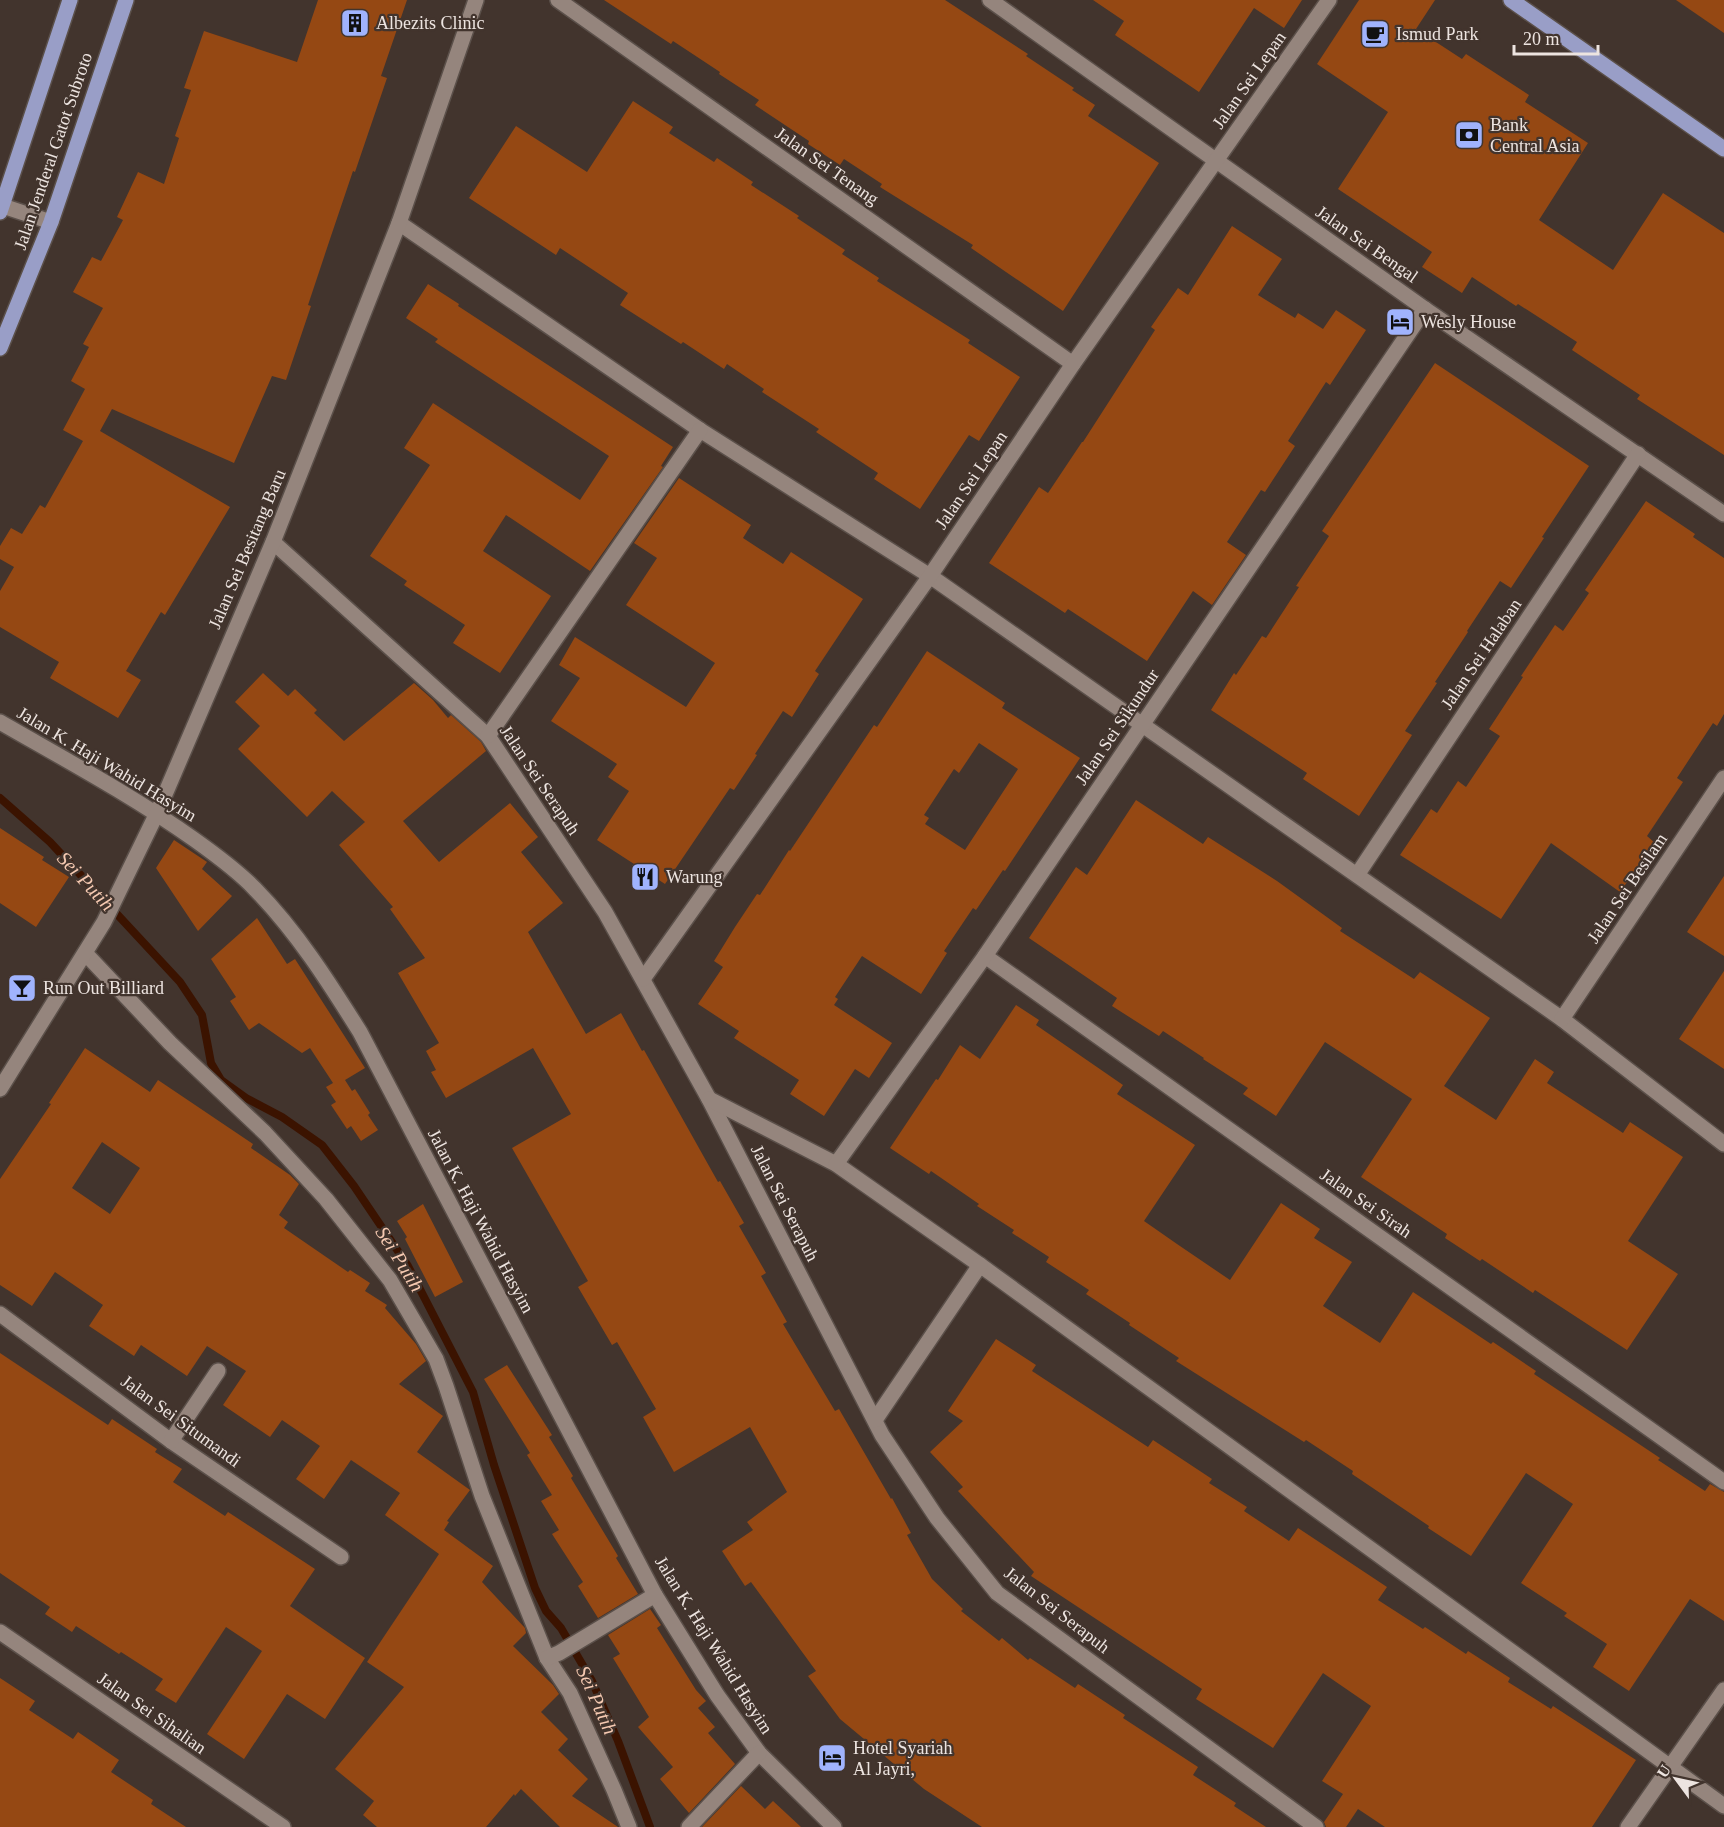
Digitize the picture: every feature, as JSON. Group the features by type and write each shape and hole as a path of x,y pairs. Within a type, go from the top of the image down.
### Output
{"main road":[{"name":"Jalan Jenderal Gatot Subroto","path":"1,208 70,0"},
{"name":"Jalan Jenderal Gatot Subroto","path":"0,348 51,222 126,0"},
{"path":"1510,0 1724,149"}],"street":[{"name":"Jalan Sei Besitang Baru","path":"0,1089 104,922 157,813 273,542 399,223 476,0"},
{"name":"Jalan Sei Tenang","path":"558,0 1073,363"},
{"name":"Jalan Sei Bengal","path":"990,0 1425,309 1724,514"},
{"name":"Jalan Sei Lepan","path":"643,979 930,576 1073,363 1329,0"},
{"path":"1,208 51,222"},
{"path":"399,223 700,430 930,576 1562,1019 1724,1144"},
{"name":"Jalan Sei Sikundur","path":"836,1164 985,956 1425,309"},
{"path":"488,736 700,430"},
{"name":"Jalan Sei Halaban","path":"1357,876 1638,454"},
{"name":"Jalan Sei Serapuh","path":"273,542 488,736 605,912 643,979 709,1099 882,1435 937,1518 997,1593 1316,1827"},
{"name":"Jalan K. Haji Wahid Hasyim","path":"0,722 157,813 211,851 254,887 319,967 360,1032 655,1595 717,1695 759,1753 834,1827"},
{"name":"Jalan Sei Besilam","path":"1562,1019 1724,778"},
{"path":"85,953 170,1043 265,1133 326,1199 390,1280 436,1359 447,1386 482,1496 615,1790 629,1827"},
{"name":"Jalan Sei Sirah","path":"985,956 1724,1482"},
{"path":"709,1099 836,1164 980,1265 1724,1806"},
{"path":"875,1420 980,1265"},
{"name":"Jalan Sei Situmandi","path":"0,1314 171,1441 341,1557"},
{"path":"171,1441 218,1371"},
{"path":"553,1655 655,1595"},
{"name":"Jalan Sei Sihalian","path":"0,1632 283,1827"},
{"path":"1628,1827 1724,1690"},
{"path":"689,1827 759,1753"}],"building":[{"path":"318,0 407,0 381,76 387,78 330,239 308,305 311,306 286,380 272,376 234,463 112,409 100,431 230,507 165,615 161,612 126,671 141,680 118,718 50,678 59,662 0,627 0,591 14,567 0,559 0,546 11,528 22,534 40,505 45,508 83,441 63,430 85,389 71,381 89,347 83,344 103,308 73,292 92,257 101,261 123,220 117,217 138,172 164,184 179,138 175,136 191,90 184,88 204,31 297,62"},
{"path":"604,0 945,0 1028,54 1026,56 1074,88 1072,90 1095,105 1088,116 1159,163 1063,311 971,248 973,245 880,187 882,184 844,159 840,165 808,144 809,141 755,105 759,100 719,74 720,72 673,41 671,44"},
{"path":"1093,0 1302,0 1284,28 1254,8 1199,92 1115,35 1124,21"},
{"path":"1359,0 1435,0 1416,29 1462,59 1466,54 1529,95 1525,102 1588,143 1539,220 1613,270 1663,193 1724,233 1724,455 1637,399 1640,395 1572,350 1577,342 1518,304 1516,306 1472,277 1462,293 1422,267 1432,252 1338,189 1388,112 1317,64"},
{"path":"1676,0 1724,0 1724,33"},
{"path":"633,101 673,127 669,133 714,162 717,158 753,182 751,185 799,216 797,218 845,250 842,254 879,278 877,281 970,340 968,343 1020,377 979,441 969,435 920,509 874,479 878,473 816,432 819,429 762,392 764,389 727,364 724,369 683,342 681,344 620,305 628,293 560,248 556,255 469,198 516,126 587,172"},
{"path":"1232,226 1282,259 1258,295 1295,318 1298,313 1323,329 1336,310 1366,330 1330,385 1326,382 1288,441 1295,446 1265,492 1261,490 1227,542 1246,555 1212,605 1193,591 1147,661 1068,609 1065,613 989,563 1039,487 1048,493 1155,330 1151,327 1178,288 1188,295"},
{"path":"428,284 673,447 661,466 663,467 590,571 506,515 483,551 551,596 500,673 453,643 465,625 404,585 407,581 370,556 430,465 404,448 433,403 580,500 609,456 435,342 438,339 406,318"},
{"path":"1435,363 1589,466 1511,588 1500,581 1467,631 1435,682 1437,683 1405,731 1412,735 1359,816 1303,779 1307,773 1211,710 1234,673 1236,675 1262,636 1266,638 1299,587 1296,586 1329,536 1322,531"},
{"path":"679,478 751,525 743,538 783,564 791,552 863,599 815,671 819,674 792,717 783,711 734,790 730,788 665,884 597,840 629,791 608,777 617,764 551,721 580,678 559,665 575,637 686,707 715,663 626,605 657,558 634,543"},
{"path":"1646,501 1695,534 1693,537 1724,558 1724,714 1717,726 1713,723 1677,778 1683,782 1647,836 1655,843 1620,892 1551,843 1501,919 1400,855 1431,809 1437,813 1458,781 1466,787 1500,736 1489,729 1523,677 1521,676 1555,625 1563,631 1589,593 1585,590"},
{"path":"927,651 1005,703 1002,708 1080,758 1005,871 1003,870 976,910 973,908 944,951 947,953 921,994 862,956 835,997 838,999 834,1005 892,1043 869,1078 855,1069 824,1116 790,1094 799,1080 734,1038 739,1031 698,1004 723,967 714,961 735,927 757,894 760,895 874,725 877,727","holes":["979,743 1018,769 965,850 925,824 929,818 924,815 954,769 959,773"]},
{"path":"263,673 288,696 295,689 317,710 314,713 344,741 414,683 448,718 451,715 481,742 486,751 403,821 439,862 510,803 538,837 521,852 563,903 528,932 586,1034 621,1013 744,1223 739,1226 766,1273 761,1276 787,1322 783,1324 835,1411 839,1409 892,1498 911,1533 907,1535 932,1579 963,1609 961,1611 999,1641 1002,1638 1028,1660 1030,1658 1075,1688 1078,1684 1125,1715 1123,1718 1198,1767 1193,1775 1236,1803 1234,1806 1266,1827 982,1827 924,1789 840,1719 808,1676 816,1671 751,1582 745,1586 722,1551 753,1530 747,1522 787,1492 750,1427 674,1472 643,1417 656,1409 617,1342 612,1345 578,1287 588,1281 512,1148 571,1114 533,1048 446,1098 431,1072 436,1070 426,1051 439,1043 398,973 425,958 390,909 393,907 339,845 365,822 332,791 307,817 238,749 260,726 235,702"},
{"path":"1136,800 1203,844 1208,837 1277,881 1342,928 1340,931 1414,979 1420,972 1490,1018 1444,1086 1496,1120 1535,1059 1554,1072 1547,1083 1623,1133 1630,1122 1683,1157 1628,1241 1678,1274 1627,1350 1535,1290 1533,1293 1482,1259 1480,1261 1445,1238 1447,1234 1361,1177 1412,1099 1325,1042 1276,1116 1243,1094 1248,1088 1204,1058 1163,1031 1159,1036 1112,1006 1117,998 1029,938 1076,867 1087,875"},
{"path":"0,828 44,857 42,860 69,877 36,927 0,903"},
{"path":"174,840 207,862 202,869 232,896 198,931 156,868"},
{"path":"1724,876 1724,956 1687,932"},
{"path":"257,918 287,964 295,959 365,1068 345,1080 352,1091 355,1089 378,1130 361,1141 351,1126 347,1129 331,1105 336,1102 326,1087 333,1083 310,1048 302,1053 259,1023 249,1030 230,1001 236,997 211,959"},
{"path":"1724,971 1724,1069 1679,1039"},
{"path":"1016,1005 1039,1020 1036,1025 1123,1085 1117,1094 1195,1145 1144,1221 1177,1244 1230,1280 1281,1203 1320,1229 1314,1238 1352,1262 1323,1306 1380,1343 1413,1292 1536,1371 1534,1374 1660,1458 1658,1460 1705,1491 1710,1484 1724,1492 1724,1621 1690,1599 1629,1691 1593,1667 1607,1644 1564,1616 1567,1613 1521,1583 1573,1504 1526,1473 1471,1556 1352,1474 1353,1471 1176,1361 1179,1358 1086,1294 1089,1290 1046,1262 1049,1257 1012,1233 1014,1230 977,1206 979,1204 931,1171 929,1174 890,1148 960,1045 980,1059"},
{"path":"85,1048 150,1092 158,1080 253,1144 251,1148 299,1184 279,1215 288,1222 284,1228 348,1272 350,1270 370,1283 365,1291 387,1305 385,1308 416,1344 426,1361 399,1384 443,1416 417,1452 470,1490 447,1521 449,1522 444,1530 493,1566 482,1582 525,1628 526,1633 513,1646 553,1685 559,1694 541,1712 568,1739 558,1750 588,1779 572,1796 618,1827 560,1827 521,1789 486,1827 377,1827 363,1815 374,1801 335,1769 404,1687 367,1662 439,1554 385,1515 400,1493 351,1460 324,1499 296,1479 320,1446 282,1420 270,1437 223,1405 246,1371 207,1346 187,1376 141,1345 134,1356 89,1326 103,1305 55,1272 32,1306 0,1285 0,1179 51,1104 49,1103","holes":["102,1142 140,1168 110,1214 72,1188"]},
{"path":"423,1204 463,1282 435,1297 397,1221"},
{"path":"996,1339 1036,1365 1032,1371 1148,1447 1153,1440 1212,1479 1209,1483 1247,1507 1244,1511 1289,1541 1298,1528 1387,1587 1378,1600 1466,1654 1468,1651 1510,1678 1508,1682 1551,1709 1553,1706 1636,1760 1592,1827 1385,1827 1358,1809 1346,1827 1326,1827 1324,1822 1343,1794 1322,1781 1371,1706 1323,1673 1273,1748 1196,1699 1202,1689 1031,1576 1034,1572 958,1491 963,1487 930,1452 963,1421 948,1411"},
{"path":"0,1353 108,1425 112,1419 157,1449 155,1452 182,1469 173,1482 225,1516 228,1512 315,1569 290,1606 365,1658 325,1719 287,1694 244,1759 207,1734 262,1651 226,1627 176,1703 155,1690 163,1679 76,1626 72,1632 45,1614 50,1607 0,1573"},
{"path":"507,1365 552,1435 549,1437 573,1476 571,1478 638,1594 598,1618 578,1586 583,1582 552,1534 559,1530 541,1501 552,1495 527,1455 530,1453 484,1379"},
{"path":"650,1609 661,1625 657,1628 696,1690 706,1701 698,1708 715,1727 708,1733 735,1764 689,1813 660,1779 673,1767 638,1727 649,1717 613,1658 620,1654 608,1635"},
{"path":"0,1678 35,1701 29,1710 73,1739 78,1732 119,1760 111,1772 153,1800 151,1804 186,1827 0,1827"},
{"path":"741,1786 765,1809 773,1801 801,1827 702,1827"}],"waterway":[{"name":"Sei Putih","path":"0,798 50,842 180,982 202,1015 211,1063 221,1080 246,1098 282,1117 322,1145 354,1186 408,1266 473,1392 494,1465 535,1588 546,1611 561,1628 592,1681 618,1741 650,1827"}],"place":[{"name":"Albezits Clinic","path":"355,23"},
{"name":"Ismud Park","path":"1375,34"},
{"name":"Bank Central Asia","path":"1469,135"},
{"name":"Wesly House","path":"1400,322"},
{"name":"Warung","path":"645,877"},
{"name":"Run Out Billiard","path":"22,988"},
{"name":"Hotel Syariah Al Jayri,","path":"832,1758"}]}
